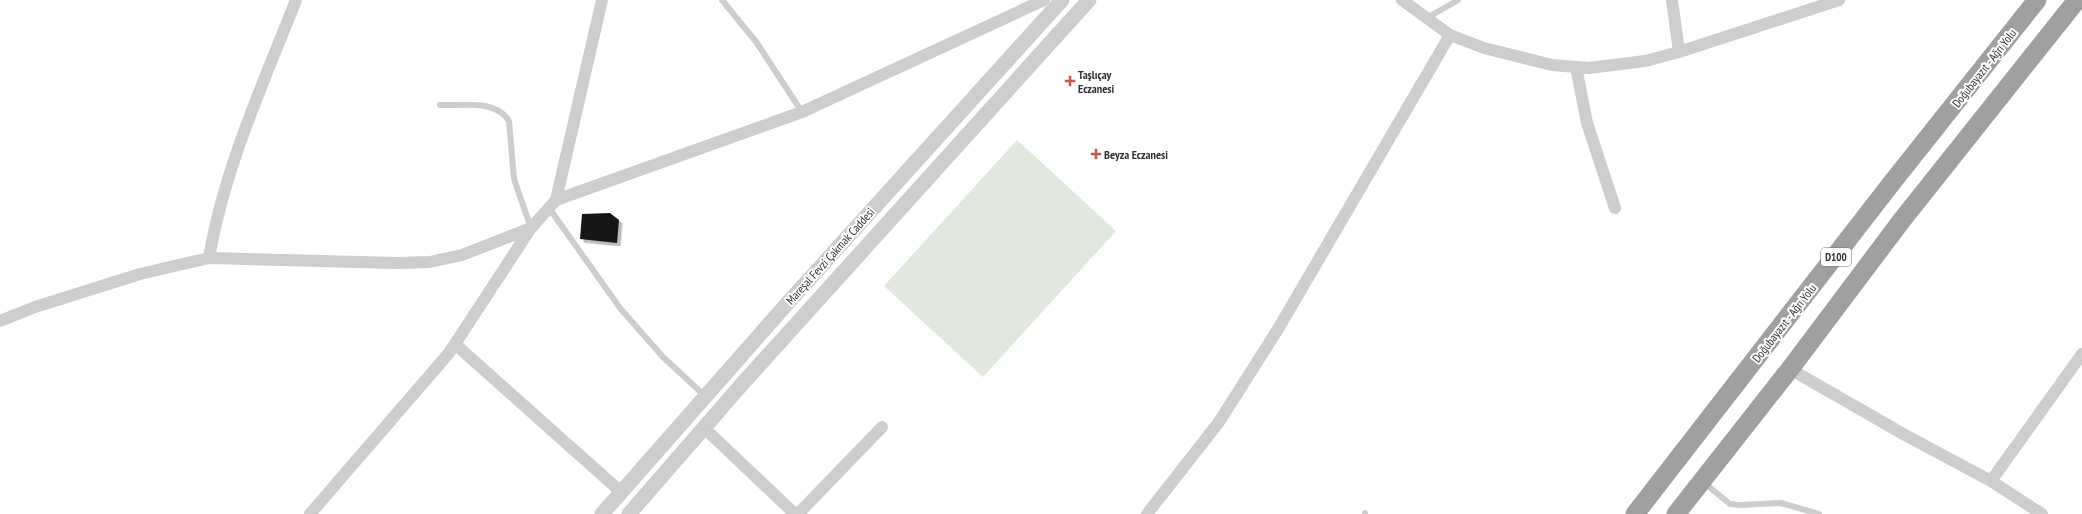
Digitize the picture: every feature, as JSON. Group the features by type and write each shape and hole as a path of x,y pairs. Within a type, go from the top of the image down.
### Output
{"highway":[{"name":"Doğubayazıt - Ağrı Yolu","path":"1635,514 2037,0"},
{"name":"D100","path":"1676,514 1790,369 1902,220 2077,0"}],"street":[{"path":"209,258 214,226 243,136 296,0"},
{"path":"310,514 455,344 531,228 552,204 602,0"},
{"path":"552,204 802,112 1044,0"},
{"name":"Mareşal Fevzi Çakmak Caddesi","path":"602,514 705,396 1062,0"},
{"name":"Mareşal Fevzi Çakmak Caddesi","path":"629,514 704,428 1089,0"},
{"path":"1402,0 1450,34 1484,48 1552,65 1589,68 1645,61 1679,52 1839,0"},
{"path":"1672,0 1679,52"},
{"path":"1146,514 1218,422 1278,329 1450,34"},
{"path":"1576,67 1587,123 1615,208"},
{"path":"0,321 35,307 140,274 209,258 396,263 430,262 462,255 531,228"},
{"path":"455,344 621,492"},
{"path":"1992,481 2082,354"},
{"path":"1790,369 1905,436 1992,481 2042,514"},
{"path":"704,428 796,514 882,427"}],"lane":[{"path":"722,0 757,43 802,112"},
{"path":"1427,18 1458,0"},
{"path":"440,105 485,106 497,109 505,114 509,121 514,179 531,228"},
{"path":"552,204 620,308 663,357 705,396"},
{"path":"1702,481 1730,504 1781,503 1819,514"}],"shaded area":[{"path":"1017,140 1116,231 983,377 884,286"}],"building":[{"path":"610,213 619,220 617,243 580,239 582,214"}],"place":[{"name":"Taşlıçay Eczanesi","path":"1070,81"},
{"name":"Beyza Eczanesi","path":"1096,154"}]}
